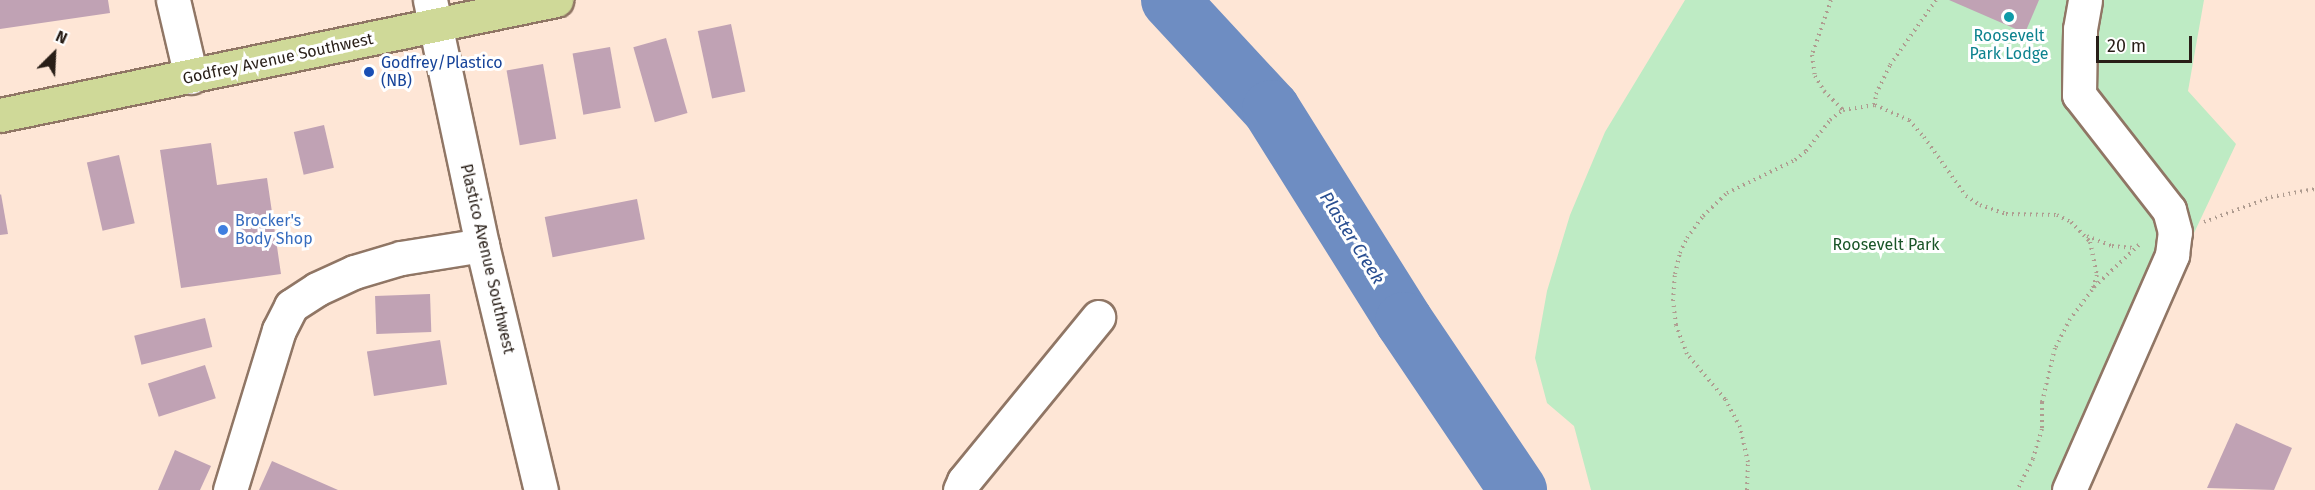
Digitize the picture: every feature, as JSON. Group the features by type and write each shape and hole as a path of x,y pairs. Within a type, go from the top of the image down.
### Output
{"main road":[{"name":"Godfrey Avenue Southwest","path":"0,115 191,77 432,13 556,0"}],"street":[{"path":"173,0 191,77"},
{"path":"2069,490 2172,255 2175,232 2169,210 2079,95 2080,29 2085,0"},
{"name":"Plastico Avenue Southwest","path":"432,13 482,245 541,490"},
{"path":"234,478 279,330 291,306 317,289 354,272 401,258 482,245"},
{"path":"960,490 964,482 1098,317"}],"path":[{"path":"1831,0 1812,55 1815,76 1824,91 1843,110"},
{"path":"1875,105 1876,94 1890,64 1936,0"},
{"path":"1747,490 1748,462 1740,427 1725,399 1687,354 1676,325 1673,301 1675,274 1687,238 1703,216 1726,193 1795,160 1806,152 1830,120 1843,110 1875,105 1909,120 1924,137 1966,196 1980,206 2006,214 2057,214 2071,222 2090,242 2097,275 2092,290"},
{"path":"2017,490 2032,459 2042,429 2042,402 2055,348 2070,319 2092,290 2134,248 2158,234 2175,232 2271,197 2315,189"},
{"path":"2084,235 2112,246 2134,248"}],"green space":[{"name":"Roosevelt Park","path":"1685,0 2204,0 2188,91 2236,144 2111,409 2056,490 1591,490 1574,426 1547,403 1535,358 1547,291 1570,215 1605,132"}],"building":[{"path":"0,0 108,0 110,13 0,29"},
{"name":"Roosevelt Park Lodge","path":"1949,0 2039,0 2025,33"},
{"path":"731,24 745,91 712,99 698,31"},
{"path":"666,38 687,113 655,122 633,47"},
{"path":"610,47 621,108 583,115 573,54"},
{"path":"543,64 556,139 520,145 507,70"},
{"path":"324,125 334,168 304,175 294,132"},
{"name":"Brocker's Body Shop","path":"211,143 217,185 267,178 281,274 181,288 160,150"},
{"path":"119,155 135,223 103,231 87,162"},
{"path":"0,195 8,234 0,235"},
{"path":"637,199 645,239 553,257 545,217"},
{"path":"430,294 431,332 376,334 375,296"},
{"path":"205,318 212,347 141,365 134,336"},
{"path":"440,340 447,384 374,396 367,352"},
{"path":"205,365 216,398 159,417 148,384"},
{"path":"2236,423 2292,448 2274,490 2207,488"},
{"path":"175,450 211,466 200,490 158,490"},
{"path":"272,461 338,490 259,490"}],"waterway":[{"name":"Plaster Creek","path":"1170,0 1271,109 1404,321 1518,490"}],"place":[{"name":"Roosevelt Park Lodge","path":"2009,17"},
{"name":"Godfrey/Plastico (NB)","path":"369,72"},
{"name":"Brocker's Body Shop","path":"223,230"}]}
